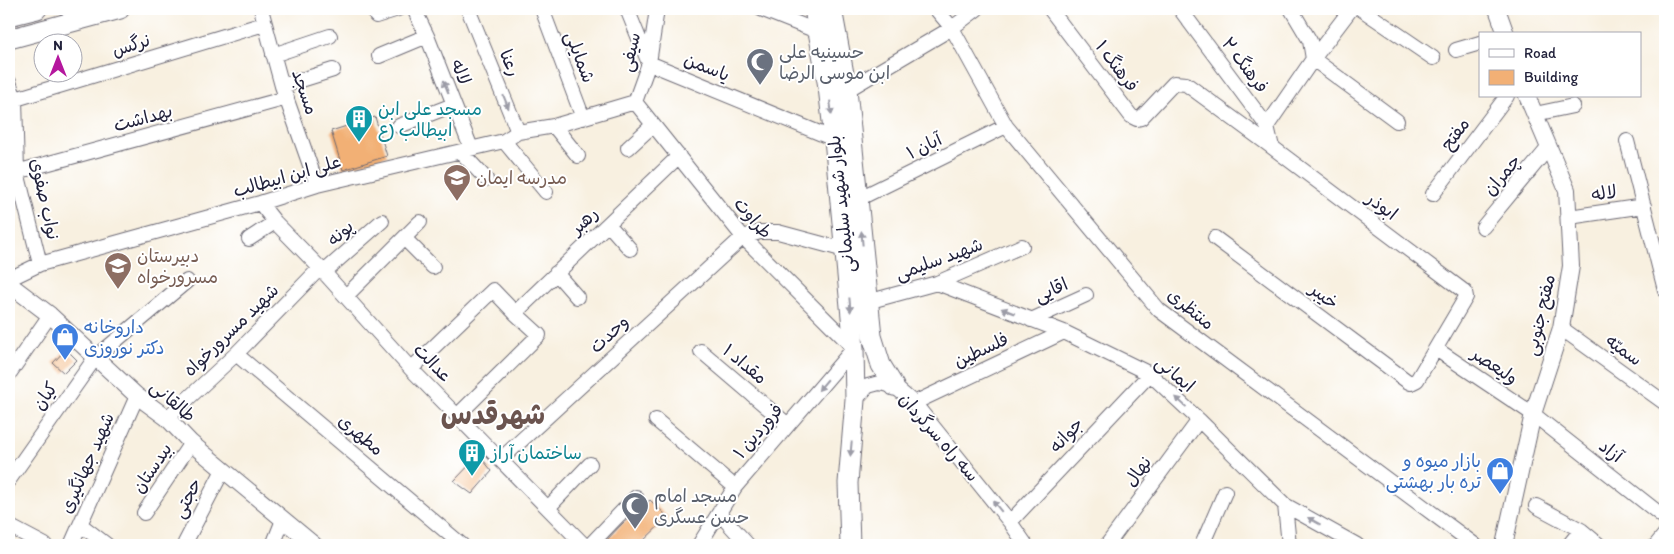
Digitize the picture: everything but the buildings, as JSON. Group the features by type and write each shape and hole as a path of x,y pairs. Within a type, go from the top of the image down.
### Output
{"main road":[{"path":"9,40 120,9"},
{"name":"بلوار شهید سلیمانی","path":"814,9 828,87 834,139 854,348 856,400"},
{"name":"بلوار شهید سلیمانی","path":"832,9 847,90 867,302 872,336 880,364 894,386"},
{"path":"850,545 848,483 856,400"}],"street":[{"name":"مسجد","path":"261,9 284,92 318,185"},
{"path":"376,16 398,9"},
{"name":"لاله","path":"414,9 427,36 453,105 466,150"},
{"name":"رعنا","path":"468,9 518,132"},
{"name":"شمایلی","path":"542,9 584,118"},
{"path":"627,9 649,64"},
{"name":"سیفی","path":"635,102 649,64 657,9"},
{"path":"761,9 818,32"},
{"name":"منتظری","path":"936,9 952,28 1006,126 1159,310 1475,545"},
{"path":"847,90 952,28 976,9"},
{"name":"فرهنگ ۱","path":"1050,9 1137,120"},
{"name":"فرهنگ ۲","path":"1180,9 1267,126 1272,147"},
{"path":"1291,9 1310,41 1312,59 1397,121"},
{"path":"1267,126 1312,59 1351,9"},
{"path":"1362,9 1433,58"},
{"path":"1497,9 1505,32"},
{"name":"نرگس","path":"12,100 264,24"},
{"path":"273,55 330,36"},
{"path":"380,56 427,36"},
{"path":"1456,50 1479,43"},
{"name":"یاسمن","path":"649,64 834,139"},
{"name":"بهداشت","path":"13,173 284,92 333,70"},
{"name":"نواب صفوی","path":"9,82 12,100 13,173 40,264"},
{"name":"ابوذر","path":"1137,120 1174,83 1186,84 1465,292 1466,297 1436,349"},
{"name":"مفتح","path":"1433,194 1505,98"},
{"name":"مفتح جنوبی","path":"1504,545 1533,414 1561,328 1572,266 1567,190 1528,98"},
{"name":"علی ابن ابیطالب","path":"9,279 40,264 318,185 504,141 518,132 554,126 635,102"},
{"name":"طراوت","path":"635,102 743,237 854,348"},
{"path":"399,126 453,105"},
{"path":"1535,114 1573,106"},
{"path":"628,148 653,125"},
{"path":"554,126 578,156"},
{"name":"آبان ۱","path":"858,199 1006,126"},
{"path":"504,141 546,192"},
{"path":"1627,141 1665,290"},
{"name":"چمران","path":"1483,227 1550,147"},
{"path":"466,150 486,179"},
{"name":"رهبر","path":"515,313 679,156"},
{"name":"عدالت","path":"260,203 275,222 322,270 411,369 584,545"},
{"name":"لاله","path":"1569,217 1644,206"},
{"name":"پونه","path":"322,270 382,221"},
{"path":"249,240 275,222"},
{"path":"346,296 420,222"},
{"path":"608,224 630,249"},
{"path":"743,237 760,232 778,232 845,250"},
{"name":"وحدت","path":"501,459 743,237"},
{"path":"404,238 432,267"},
{"name":"خیبر","path":"1215,238 1406,381 1411,383 1417,380 1436,349"},
{"name":"شهید سلیمی","path":"867,302 937,283 1022,246"},
{"name":"شهید مسرورخواه","path":"167,418 322,270"},
{"path":"556,273 577,297"},
{"name":"کیان","path":"9,480 95,358 188,281"},
{"name":"ایمانی","path":"937,283 1064,332 1150,374 1285,505 1357,545"},
{"name":"طالقانی","path":"9,284 50,315 137,396 167,418 191,443 222,470 314,545"},
{"path":"411,369 493,290 539,336 458,415"},
{"name":"اقایی","path":"1031,320 1086,295"},
{"path":"10,368 50,315"},
{"name":"سمیّه","path":"1561,328 1665,403"},
{"name":"فلسطین","path":"914,403 1064,332"},
{"name":"فروردین ۱","path":"699,545 736,488 854,348"},
{"name":"ولیعصر","path":"1436,349 1533,414"},
{"name":"مقداد ۱","path":"701,351 788,425"},
{"name":"مطهری","path":"236,354 462,545"},
{"name":"جوانه","path":"1010,522 1150,374"},
{"name":"سه راه سرگردان","path":"856,400 868,386 879,383 894,386 914,403 1010,522 1026,545"},
{"name":"شهید جهانگیری","path":"71,545 137,396"},
{"name":"آزاد","path":"1533,414 1665,518"},
{"path":"656,420 736,488"},
{"name":"نهال","path":"1107,545 1199,420"},
{"name":"بیدستان","path":"144,513 191,443"},
{"path":"548,508 590,464"},
{"name":"حجتی","path":"185,543 222,470"},
{"path":"1202,545 1225,492"},
{"path":"590,545 636,497"},
{"path":"1285,505 1289,545"},
{"path":"1536,506 1581,530 1600,545"},
{"path":"719,513 748,545"},
{"path":"273,545 283,520"},
{"path":"81,525 106,545"},
{"path":"9,526 45,545"},
{"path":"1569,545 1581,530"},
{"path":"1656,545 1665,534"}],"place":[{"name":"حسینیه علی ابن موسی الرضا","path":"760,86"},
{"name":"مسجد علی ابن ابیطالب (ع","path":"359,143"},
{"name":"مدرسه ایمان","path":"457,202"},
{"name":"دبیرستان مسرورخواه","path":"118,290"},
{"name":"داروخانه دکتر نوروزی","path":"65,361"},
{"name":"ساختمان آراز","path":"472,477"},
{"name":"بازار میوه و تره بار بهشتی","path":"1500,495"},
{"name":"مسجد امام حسن عسگری","path":"635,530"}],"district":[{"name":"شهرقدس","path":"493,414"}]}
